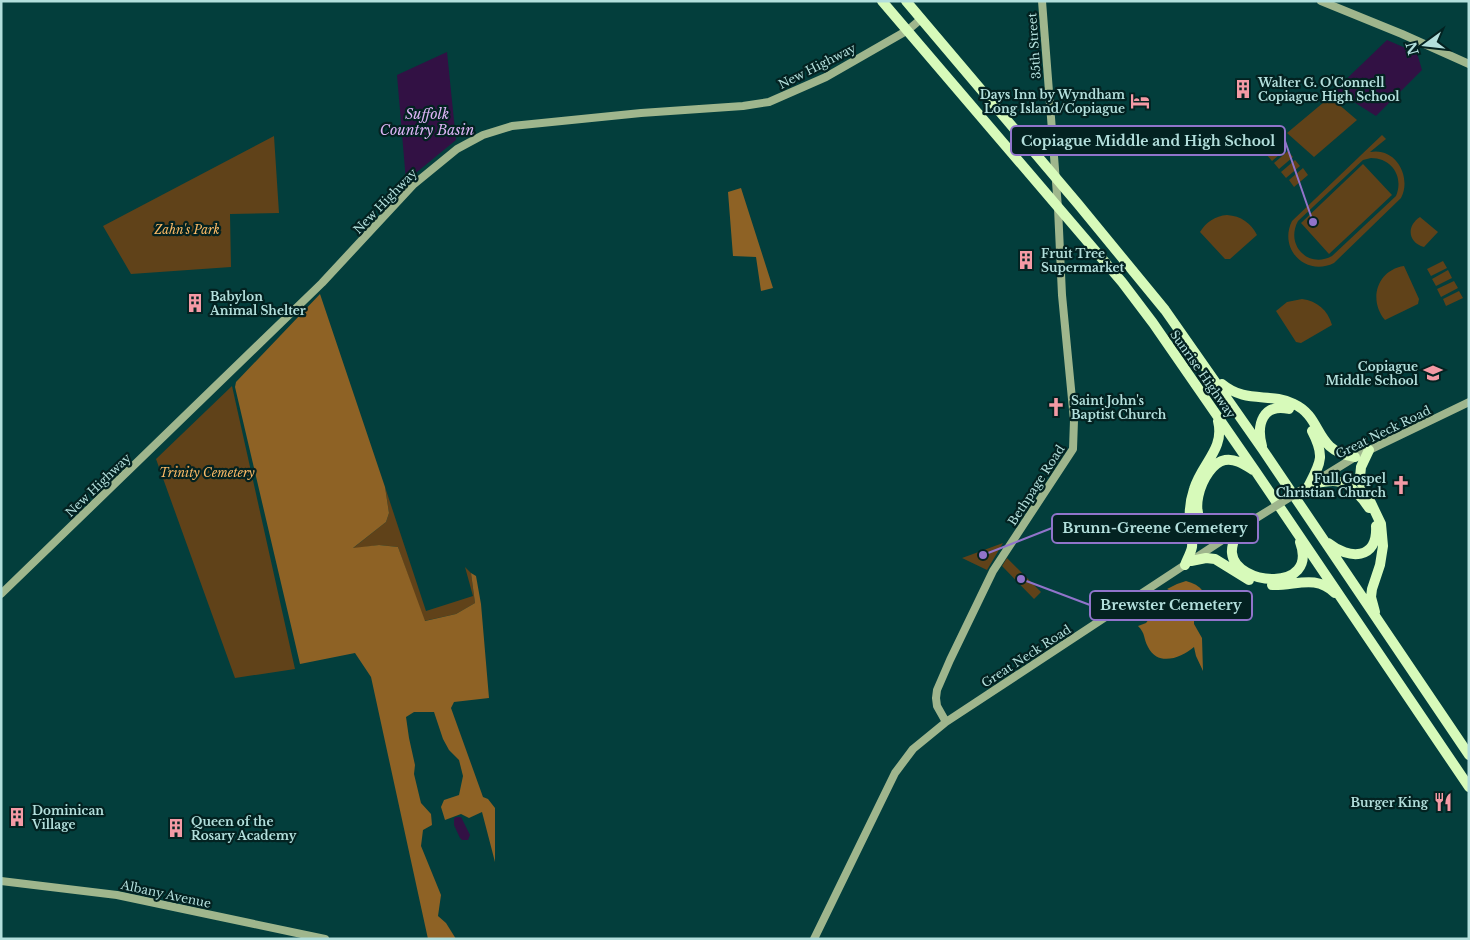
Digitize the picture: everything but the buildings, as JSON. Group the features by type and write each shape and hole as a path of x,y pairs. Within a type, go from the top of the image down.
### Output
{"highway":[{"name":"Sunrise Highway","path":"882,1 985,124 1122,282 1153,323 1469,787"},
{"name":"Sunrise Highway","path":"906,1 1165,310 1263,450 1469,755"},
{"path":"1031,149 1044,150 1053,142"},
{"path":"1211,375 1230,390 1244,396 1294,404 1306,413 1326,443 1334,451 1344,456 1355,457"},
{"path":"1263,450 1260,428 1262,418 1269,410 1280,406 1291,409 1301,417 1317,441 1320,453 1320,464 1304,488"},
{"path":"1188,563 1193,537 1190,504 1194,488 1221,434 1215,413"},
{"path":"1369,450 1361,467 1360,477 1381,524 1383,546 1371,597 1378,622"},
{"path":"1256,472 1231,460 1222,460 1214,465 1201,487 1197,514 1204,524 1212,530 1223,532 1238,530 1233,543 1232,554 1236,563 1245,571 1260,578 1276,579 1288,576 1298,570 1303,560 1302,547 1296,533"},
{"path":"1304,488 1324,482 1340,482 1353,490 1366,502 1373,515 1377,537 1372,546 1364,553 1353,555 1337,550 1321,537"},
{"path":"1188,563 1206,558 1215,559 1258,584 1275,586 1307,582 1320,583 1329,587 1343,600"}],"main road":[{"name":"35th Street","path":"1042,1 1056,179"},
{"path":"1321,1 1469,64"},
{"name":"New Highway","path":"1,594 322,283 413,186 457,149 483,134 512,126 641,113 743,106 769,102 826,77 908,30 921,19"},
{"name":"Bethpage Road","path":"946,722 937,706 936,698 937,690 950,660 994,571 1074,449 1074,420 1062,295 1056,179"},
{"name":"Great Neck Road","path":"814,939 895,773 913,749 946,722 1304,488 1355,457 1469,402"},
{"name":"Albany Avenue","path":"1,881 117,895 325,939"}],"green space":[{"path":"1330,97 1357,120 1314,157 1287,133"},
{"path":"1382,135 1386,139 1370,152 1387,154 1399,165 1404,181 1404,190 1401,198 1334,263 1314,266 1297,258 1289,241 1292,221","holes":["1378,159 1390,165 1397,176 1398,189 1396,196 1332,256 1323,259 1307,257 1301,252 1294,238 1298,221 1363,160"]},
{"name":"Zahn's Park","path":"274,136 279,213 230,214 231,267 131,274 103,226"},
{"path":"1280,142 1286,149 1272,161 1266,154"},
{"path":"1288,151 1293,157 1279,169 1274,163"},
{"path":"1295,160 1300,166 1286,178 1281,172"},
{"path":"1363,164 1392,195 1329,254 1301,223"},
{"path":"1303,168 1308,175 1294,187 1289,180"},
{"path":"1227,215 1245,221 1257,235 1230,259 1225,259 1200,232 1211,220"},
{"path":"1420,217 1438,232 1424,247 1415,242 1411,234 1412,225"},
{"path":"1443,261 1447,268 1431,276 1427,269"},
{"path":"1404,266 1419,299 1418,304 1385,320 1377,304 1376,295 1378,287 1387,273"},
{"path":"1448,270 1452,278 1436,286 1432,279"},
{"path":"1454,281 1458,288 1441,297 1437,289"},
{"path":"1459,291 1463,298 1446,306 1443,299"},
{"path":"1302,299 1321,307 1328,315 1332,325 1301,343 1296,342 1276,311 1287,302"},
{"name":"Trinity Cemetery","path":"232,386 295,669 235,678 156,459"},
{"path":"385,487 426,611 473,596 465,567 471,573 475,603 456,614 424,621 398,547 379,545 352,549 386,522 389,513"},
{"path":"1003,543 987,570 962,558"},
{"path":"1007,558 1041,592 1034,599 1002,566"}],"shaded area":[{"path":"741,188 773,288 761,291 756,257 733,256 728,192"},
{"path":"320,294 385,487 389,513 386,522 353,548 379,545 398,547 425,621 456,614 475,603 471,573 476,576 481,604 489,698 454,702 451,708 483,797 488,799 495,808 495,862 482,812 469,818 461,814 445,820 441,807 444,800 459,795 463,776 459,760 449,750 443,739 434,712 414,712 406,717 415,765 414,774 421,803 431,814 432,825 423,830 421,846 441,895 438,916 446,923 456,939 428,939 371,677 355,653 300,664 235,387 236,382"},
{"path":"1186,581 1200,588 1206,596 1208,606 1208,612 1194,619 1194,624 1202,638 1203,671 1194,647 1170,659 1158,657 1148,647 1138,626 1146,623 1153,614 1152,602 1160,609 1171,610 1177,603 1178,597 1167,589"}],"water":[{"path":"1387,40 1417,53 1422,70 1376,116 1335,90"},
{"name":"Suffolk Country Basin","path":"447,52 456,140 406,181 397,75"},
{"path":"461,817 470,835 468,840 460,838 454,825 454,818"}],"place":[{"name":"Walter G. O'Connell Copiague High School","path":"1243,89"},
{"name":"Days Inn by Wyndham Long Island/Copiague","path":"1140,101"},
{"name":"Copiague Middle and High School","path":"1313,222"},
{"name":"Fruit Tree Supermarket","path":"1026,260"},
{"name":"Babylon Animal Shelter","path":"195,303"},
{"name":"Copiague Middle School","path":"1433,373"},
{"name":"Saint John's Baptist Church","path":"1056,407"},
{"name":"Full Gospel Christian Church","path":"1401,485"},
{"name":"Brunn-Greene Cemetery","path":"983,555"},
{"name":"Brewster Cemetery","path":"1021,579"},
{"name":"Burger King","path":"1443,802"},
{"name":"Dominican Village","path":"17,817"},
{"name":"Queen of the Rosary Academy","path":"176,828"}]}
